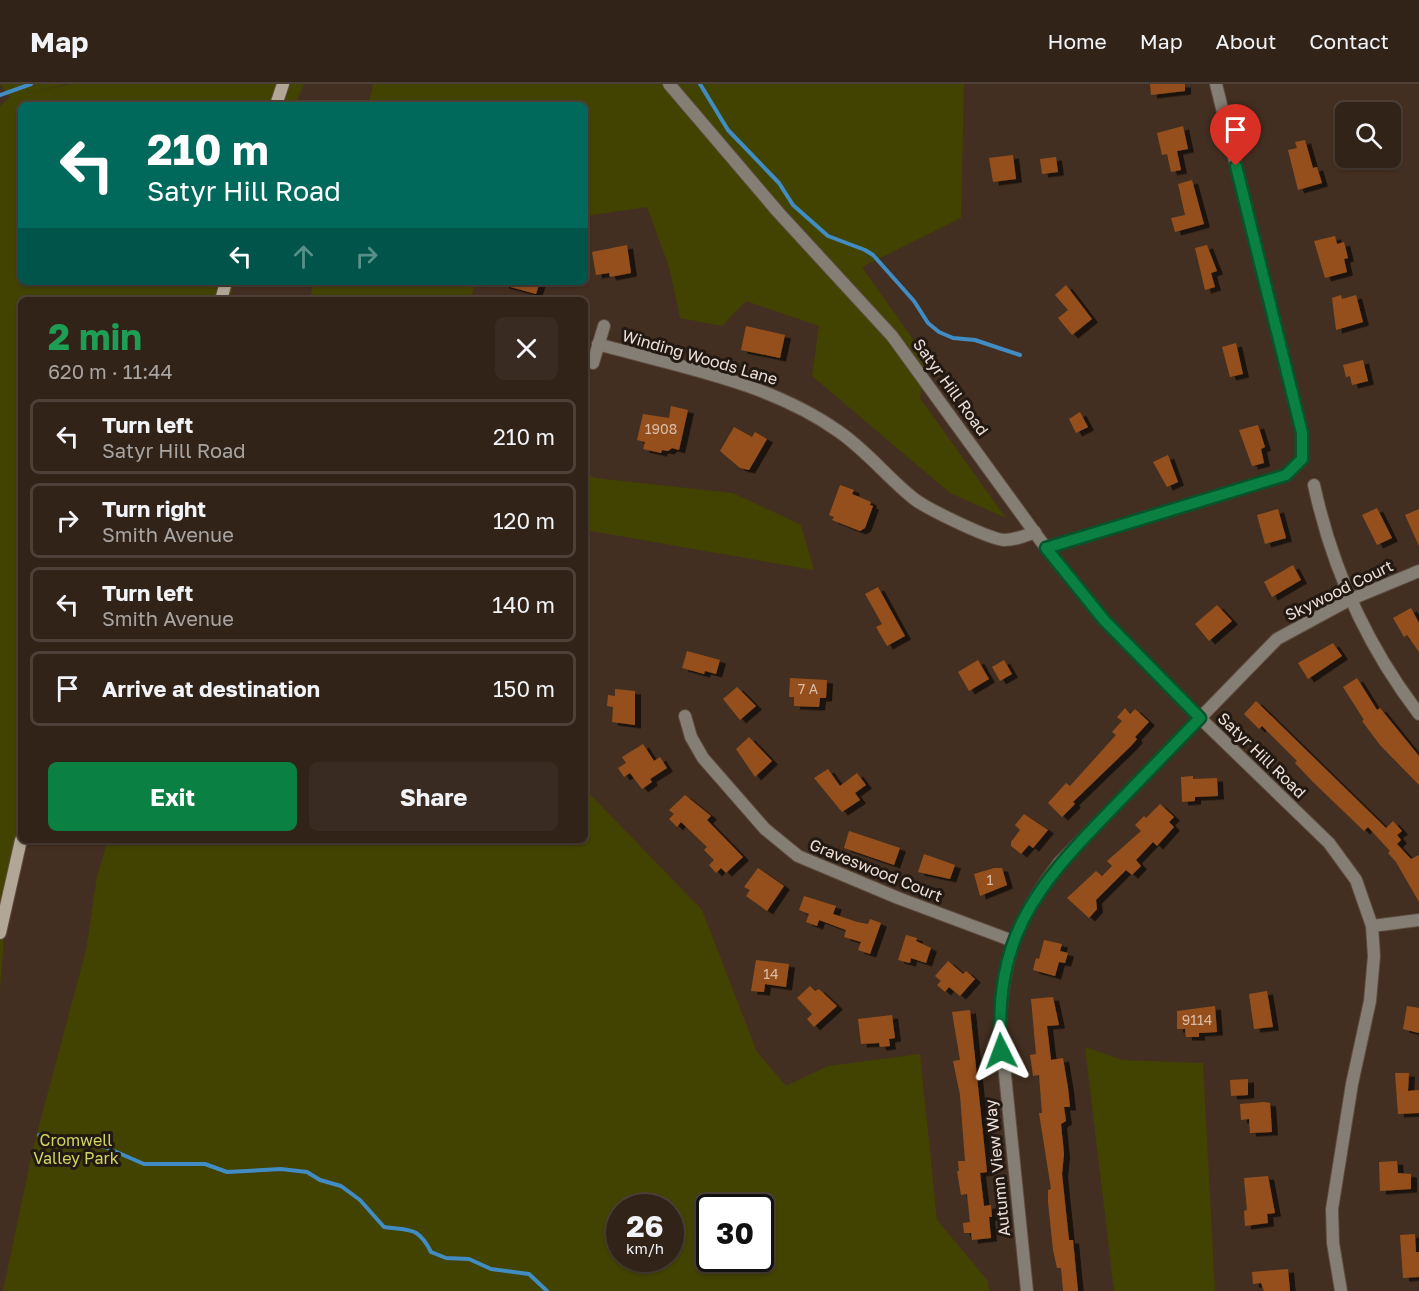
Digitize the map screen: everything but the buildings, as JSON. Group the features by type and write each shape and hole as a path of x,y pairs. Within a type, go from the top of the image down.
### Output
{"main road":[{"path":"277,102 283,84"},
{"path":"0,933 20,843"}],"street":[{"name":"Satyr Hill Road","path":"669,84 778,212 892,336 1046,548 1104,620 1200,718 1329,843 1356,880 1372,926 1373,981 1352,1084 1332,1209 1333,1243 1341,1291"},
{"path":"1046,548 1286,475 1302,459 1302,433 1216,84"},
{"path":"593,363 604,326"},
{"name":"Winding Woods Lane","path":"598,344 756,389 783,399 811,413 859,446 914,499 1001,540 1011,540 1035,532"},
{"path":"1314,485 1328,543 1349,600 1419,714"},
{"name":"Skywood Court","path":"1200,718 1277,639 1349,600 1419,571"},
{"name":"Graveswood Court","path":"685,716 691,737 703,758 765,829 798,856 898,898 1013,941"},
{"name":"Autumn View Way","path":"1027,1291 1000,1025 1002,984 1013,941 1033,898 1059,863 1200,718"},
{"path":"1372,926 1419,920"}],"green space":[{"path":"0,84 67,84 28,93 71,84 304,84 296,102 18,102 18,285 234,285 230,297 18,297 18,843 20,843 7,897 0,989 0,106 10,97"},
{"path":"373,84 964,84 961,218 862,267 926,358 920,398 1006,518 950,493 812,376 819,326 746,301 722,326 680,318 669,267 647,207 588,216 588,102 369,102"},
{"path":"313,285 475,285 471,297 310,297"},
{"path":"588,474 595,478 733,493 801,525 814,570 588,531"},
{"name":"Cromwell Valley Park","path":"588,792 702,910 757,1052 786,1086 828,1066 920,1054 937,1220 988,1281 989,1291 3,1291 33,1148 86,950 97,876 107,843 588,843"},
{"path":"1085,1047 1122,1060 1203,1063 1215,1291 1114,1291"}],"waterway":[{"path":"0,95 31,84"},
{"path":"700,84 728,130 779,183 793,205 828,236 873,255 914,301 928,323 939,332 953,338 975,340 1020,355"},
{"path":"39,1135 98,1144 144,1164 205,1164 227,1172 281,1169 307,1172 320,1180 341,1186 360,1200 384,1227 412,1231 417,1234 431,1252 446,1258 469,1259 491,1269 529,1274 547,1291"}],"route":[{"path":"1001,1051 1002,984 1013,941 1033,898 1059,863 1200,718 1104,620 1046,548 1286,475 1302,459 1302,433 1236,166"}]}
